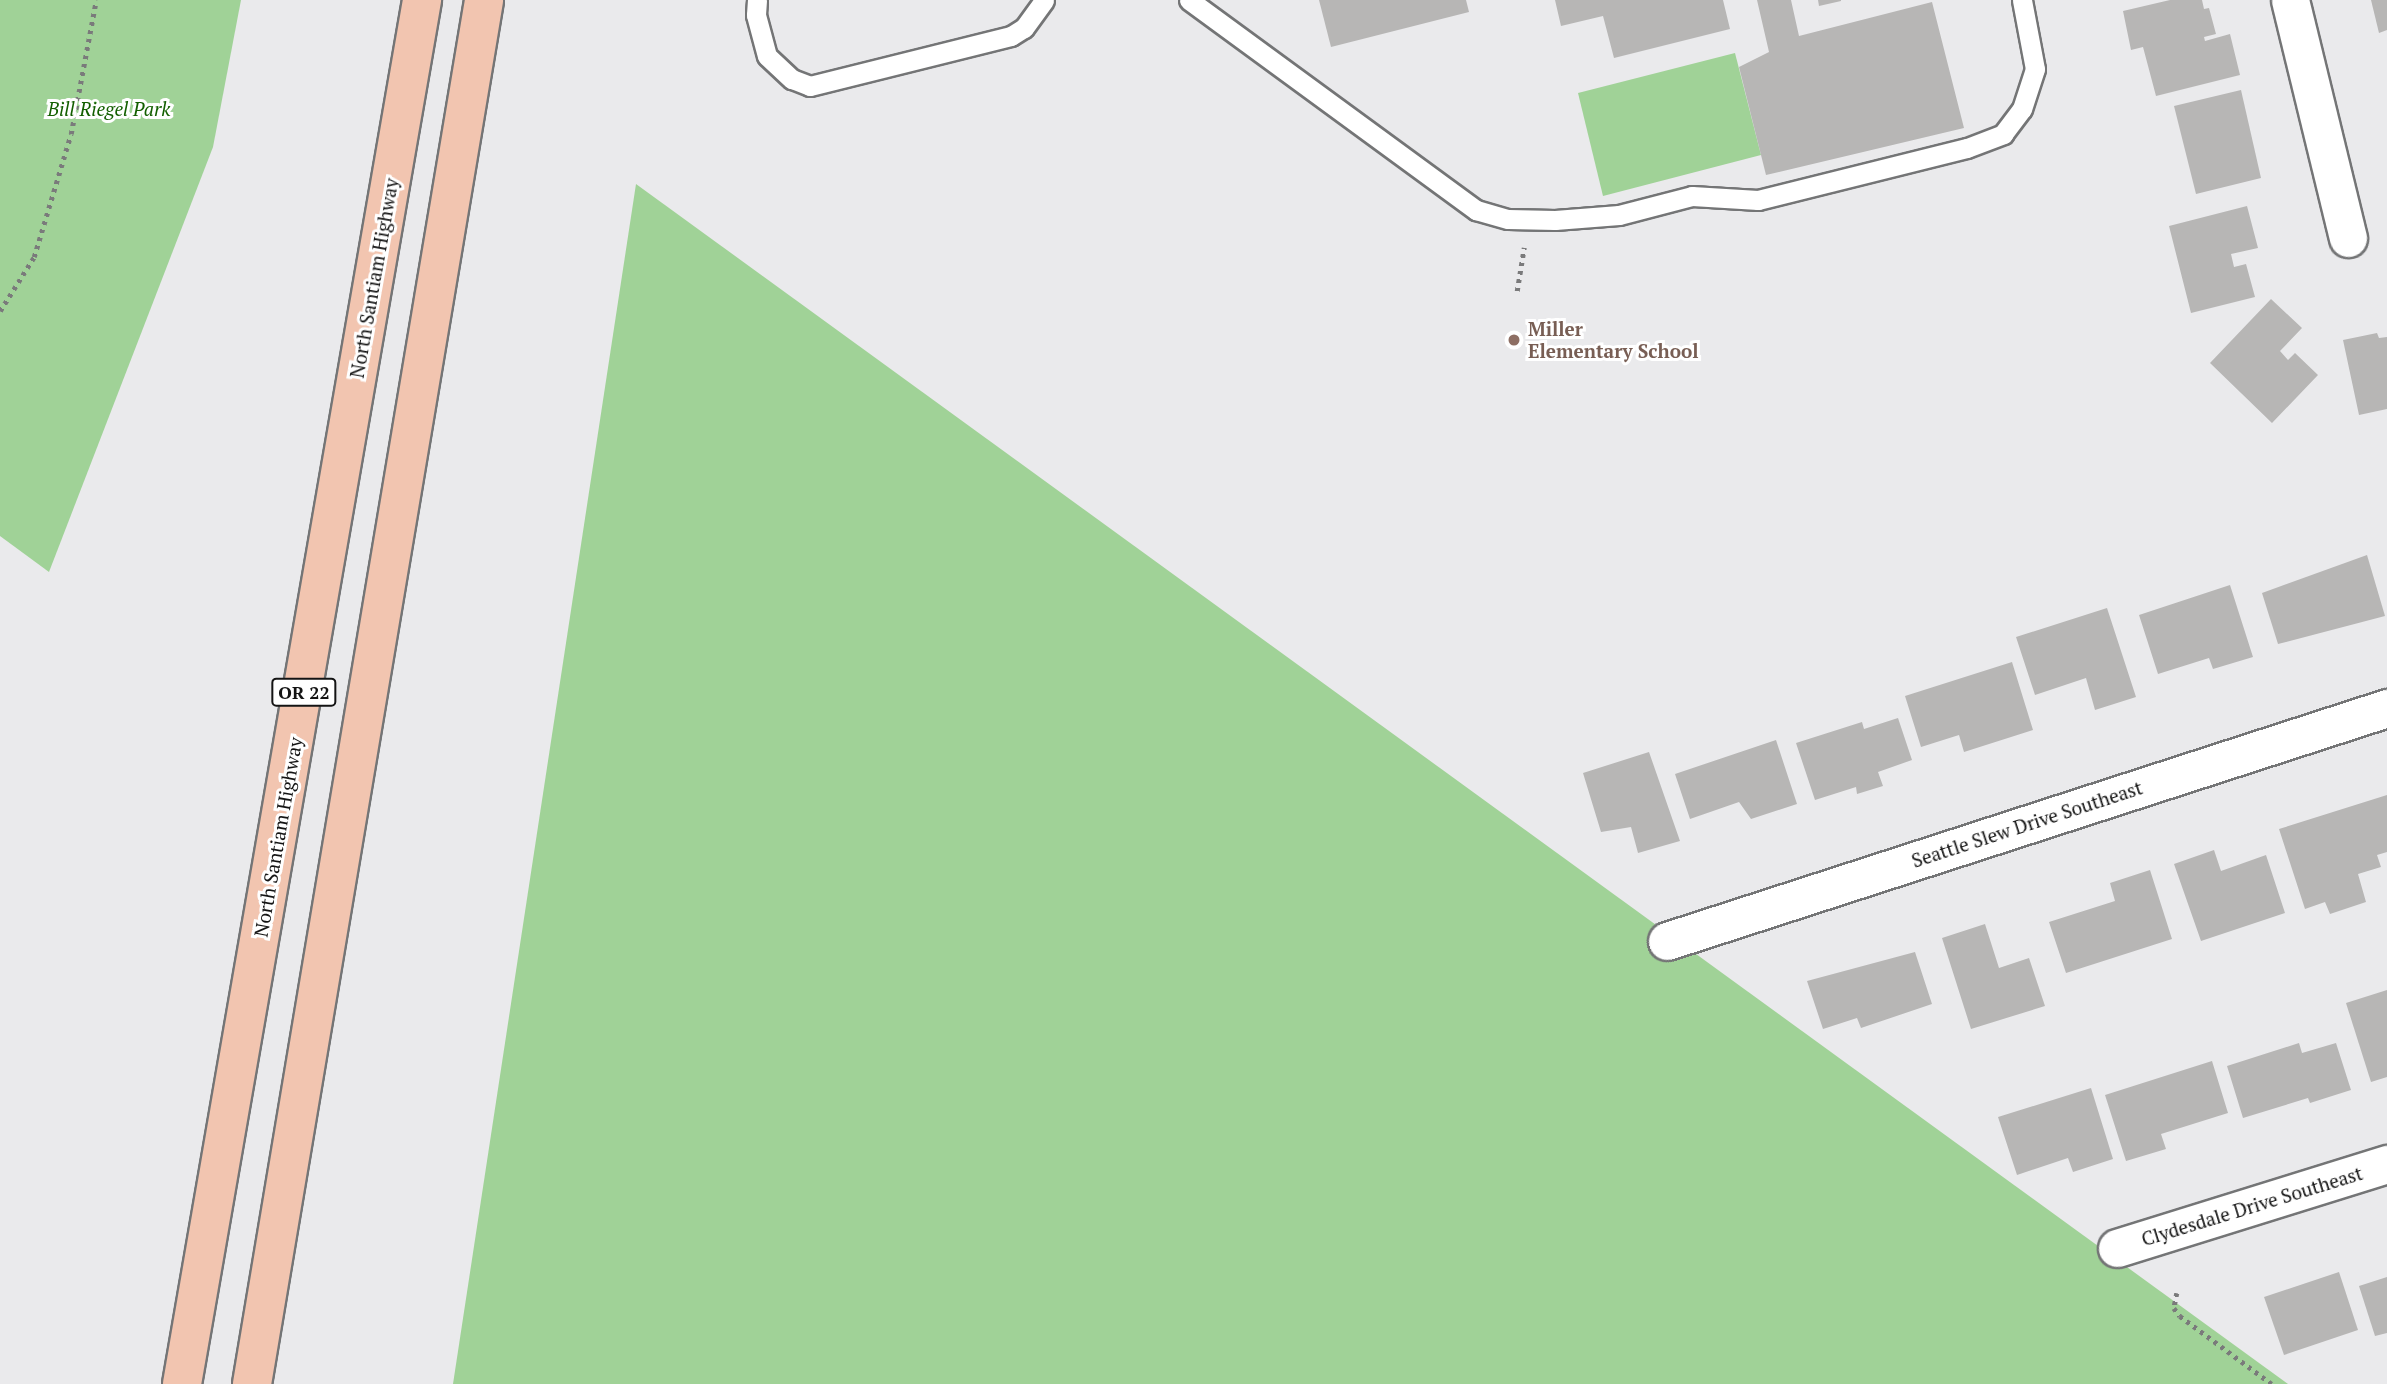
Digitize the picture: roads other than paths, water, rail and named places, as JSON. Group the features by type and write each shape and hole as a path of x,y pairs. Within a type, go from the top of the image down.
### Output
{"highway":[{"name":"North Santiam Highway","path":"182,1384 422,0"},
{"name":"OR 22","path":"252,1384 484,0"}],"street":[{"path":"2290,0 2348,238"},
{"name":"Seattle Slew Drive Southeast","path":"1667,941 2387,708"},
{"name":"Clydesdale Drive Southeast","path":"2117,1248 2387,1164"}],"lane":[{"path":"757,0 756,15 767,56 792,79 810,86 1010,36 1024,28 1044,0"},
{"path":"1189,0 1476,210 1523,219 1619,215 1692,196 1758,200 1967,148 2003,134 2022,109 2035,69 2022,0"}],"place":[{"name":"Miller Elementary School","path":"1514,340"}],"park label":[{"name":"Bill Riegel Park","path":"109,109"}]}
